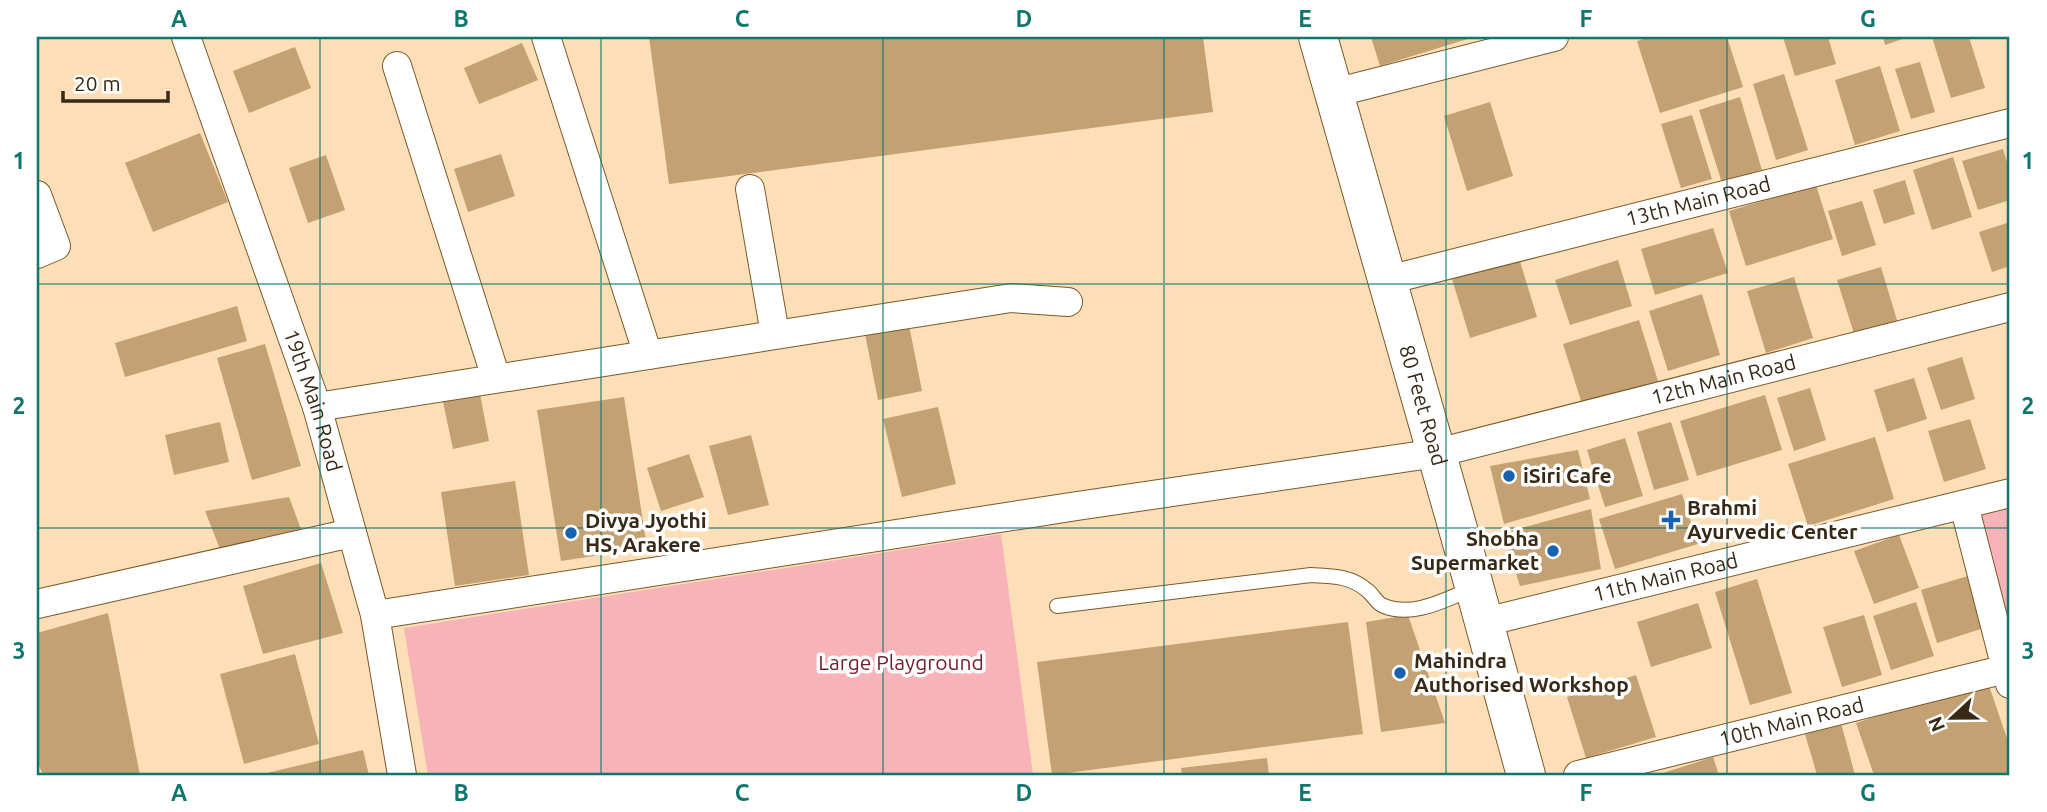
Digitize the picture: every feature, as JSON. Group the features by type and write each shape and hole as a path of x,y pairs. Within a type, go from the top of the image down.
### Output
{"main road":[{"name":"80 Feet Road","path":"1318,37 1526,775"}],"street":[{"name":"19th Main Road","path":"186,37 317,407 374,615 402,775"},
{"path":"546,37 648,355"},
{"path":"1334,93 1554,37"},
{"path":"397,66 496,378"},
{"name":"13th Main Road","path":"1388,280 2010,123"},
{"path":"750,189 775,334"},
{"path":"37,195 56,246 37,254"},
{"path":"317,407 1011,298 1068,302"},
{"name":"12th Main Road","path":"374,615 1437,453 2010,307"},
{"name":"11th Main Road","path":"1480,605 1964,505 2010,492"},
{"path":"1964,505 2008,678"},
{"path":"37,604 351,533"},
{"name":"10th Main Road","path":"1578,775 2008,678"}],"lane":[{"path":"1057,606 1311,575 1343,577 1367,590 1381,606 1398,609 1480,605"}],"green space":[{"path":"2010,506 2010,637 1979,514"},
{"name":"Large Playground","path":"1001,534 1033,775 428,775 404,628"}],"building":[{"path":"649,37 1203,37 1213,112 669,184"},
{"path":"1371,37 1474,37 1380,66"},
{"path":"1650,37 1727,37 1743,87 1660,113 1637,41"},
{"path":"1783,37 1828,37 1836,64 1795,76"},
{"path":"1883,37 1908,37 1885,45"},
{"path":"1932,37 1969,37 1985,88 1951,98"},
{"path":"522,43 538,80 479,104 464,68"},
{"path":"295,47 311,88 249,113 233,71"},
{"path":"1920,62 1935,112 1911,119 1895,69"},
{"path":"1880,66 1900,131 1855,145 1835,80"},
{"path":"1784,74 1808,150 1776,160 1753,84"},
{"path":"1740,97 1762,170 1722,183 1699,110"},
{"path":"1490,102 1513,176 1467,191 1444,116"},
{"path":"1692,115 1712,179 1681,188 1661,124"},
{"path":"200,133 228,202 153,232 125,163"},
{"path":"2003,149 2010,172 2010,200 1978,210 1962,161"},
{"path":"501,154 515,196 468,212 454,169"},
{"path":"326,155 345,210 308,223 289,168"},
{"path":"1953,157 1972,217 1932,230 1913,170"},
{"path":"1905,180 1915,214 1884,224 1873,190"},
{"path":"1816,185 1833,239 1746,266 1729,211"},
{"path":"1862,201 1876,245 1842,256 1828,211"},
{"path":"2010,222 2010,266 1992,272 1979,232"},
{"path":"1713,228 1728,273 1655,295 1641,249"},
{"path":"1519,258 1537,317 1470,338 1452,279"},
{"path":"1618,260 1632,306 1570,325 1555,280"},
{"path":"1881,267 1900,330 1857,343 1837,280"},
{"path":"1794,277 1813,338 1766,353 1747,291"},
{"path":"1702,294 1720,355 1668,371 1649,311"},
{"path":"237,306 247,341 125,377 115,343"},
{"path":"1639,320 1658,381 1582,404 1563,344"},
{"path":"909,325 922,391 878,400 865,334"},
{"path":"265,344 301,466 252,480 217,358"},
{"path":"1962,357 1975,399 1941,410 1927,368"},
{"path":"1914,378 1927,419 1887,432 1874,390"},
{"path":"1810,388 1826,440 1794,451 1777,398"},
{"path":"480,394 489,441 453,449 443,402"},
{"path":"1765,395 1782,450 1697,476 1680,421"},
{"path":"624,397 647,548 561,561 537,410"},
{"path":"938,407 956,484 902,497 883,419"},
{"path":"1970,419 1986,469 1944,482 1928,431"},
{"path":"220,422 229,462 174,475 165,435"},
{"path":"1671,422 1689,480 1654,490 1637,432"},
{"path":"751,435 769,505 728,515 709,446"},
{"path":"1875,437 1894,499 1808,526 1788,464"},
{"path":"1625,438 1643,496 1605,507 1587,450"},
{"path":"1578,450 1590,499 1504,524 1490,466"},
{"path":"689,454 704,497 661,511 647,468"},
{"path":"515,481 529,575 455,586 441,492"},
{"path":"1682,494 1698,544 1615,569 1599,519"},
{"path":"289,497 305,540 224,559 205,511"},
{"name":"Shobha Supermarket","path":"1591,509 1601,569 1520,586 1503,533"},
{"path":"1899,535 1919,588 1874,604 1854,551"},
{"path":"321,563 343,633 263,654 243,586"},
{"path":"1968,576 1984,628 1937,643 1921,590"},
{"path":"1757,579 1792,693 1750,705 1715,592"},
{"path":"1916,602 1934,656 1891,670 1873,616"},
{"path":"1698,603 1712,648 1651,667 1637,622"},
{"path":"108,613 140,775 43,775 37,761 37,633"},
{"name":"Mahindra Authorised Workshop","path":"1408,615 1445,723 1381,732 1366,622"},
{"path":"1864,615 1882,675 1842,687 1823,627"},
{"path":"1348,622 1363,734 1052,775 1037,662"},
{"path":"295,654 319,744 244,764 220,674"},
{"path":"1636,675 1656,737 1586,758 1567,697"},
{"path":"1987,680 2010,747 2010,775 1874,775 1856,723"},
{"path":"1841,723 1855,775 1817,775 1805,734"},
{"path":"363,750 369,775 263,775 263,774"},
{"path":"1713,757 1719,775 1663,773"},
{"path":"1267,758 1269,775 1182,775 1181,768"}],"place":[{"name":"iSiri Cafe","path":"1509,476"},
{"name":"Brahmi Ayurvedic Center","path":"1671,520"},
{"name":"Divya Jyothi HS, Arakere","path":"571,533"},
{"name":"Shobha Supermarket","path":"1553,551"},
{"name":"Mahindra Authorised Workshop","path":"1400,673"}]}
